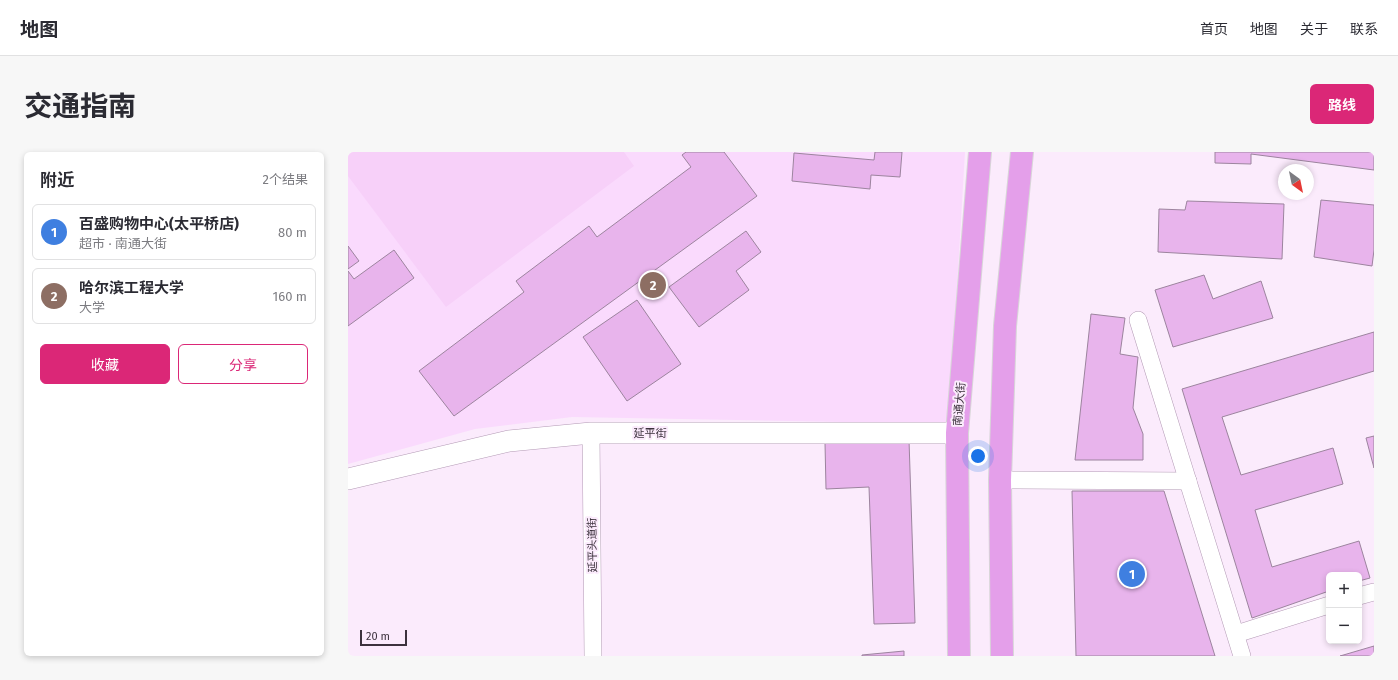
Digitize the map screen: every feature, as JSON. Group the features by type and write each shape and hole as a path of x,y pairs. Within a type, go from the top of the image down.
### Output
{"highway":[{"name":"南通大街","path":"959,656 957,433 980,152"},
{"path":"1002,656 1000,480 1005,326 1022,152"}],"street":[{"path":"1138,320 1242,656"},
{"name":"延平街","path":"348,479 509,441 591,433 957,433"},
{"name":"延平头道街","path":"591,433 593,656"},
{"path":"1000,480 1188,481"},
{"path":"1362,595 1374,592"},
{"path":"1236,634 1326,606"}],"shaded area":[{"path":"348,152 965,152 949,424 572,417 475,429 348,464"},
{"path":"348,152 624,152 634,166 446,307 348,176"}],"building":[{"path":"686,152 724,152 757,196 454,416 419,371 524,292 516,281 589,226 597,237 691,167 682,155"},
{"path":"875,152 902,152 900,177 871,175 870,189 792,181 794,153 874,160"},
{"path":"1215,152 1374,152 1374,170 1251,154 1251,164 1215,163"},
{"path":"1321,200 1374,205 1374,250 1372,266 1314,257"},
{"path":"1187,201 1284,204 1282,259 1158,252 1159,209 1185,210"},
{"path":"746,231 761,252 736,271 749,290 699,327 669,287"},
{"path":"348,246 359,261 348,269"},
{"path":"394,250 414,278 348,326 348,271 354,279"},
{"path":"1204,275 1213,299 1261,281 1273,318 1173,347 1155,290"},
{"path":"637,300 681,364 627,401 583,337"},
{"path":"1091,314 1125,318 1120,354 1138,357 1133,408 1143,434 1143,460 1075,460"},
{"path":"1374,332 1374,371 1222,417 1241,475 1333,448 1343,484 1255,510 1272,567 1359,541 1370,578 1362,580 1362,572 1326,572 1326,592 1252,618 1182,389"},
{"path":"1374,436 1374,468 1366,438"},
{"path":"909,440 915,623 874,624 869,487 826,489 825,443"},
{"path":"1072,491 1164,491 1215,656 1076,656"},
{"path":"1374,646 1374,656 1340,656"},
{"path":"904,651 904,656 862,656 862,655"}],"place":[{"name":"哈尔滨工程大学","path":"653,285"},
{"name":"百盛购物中心(太平桥店)","path":"1132,574"}]}
